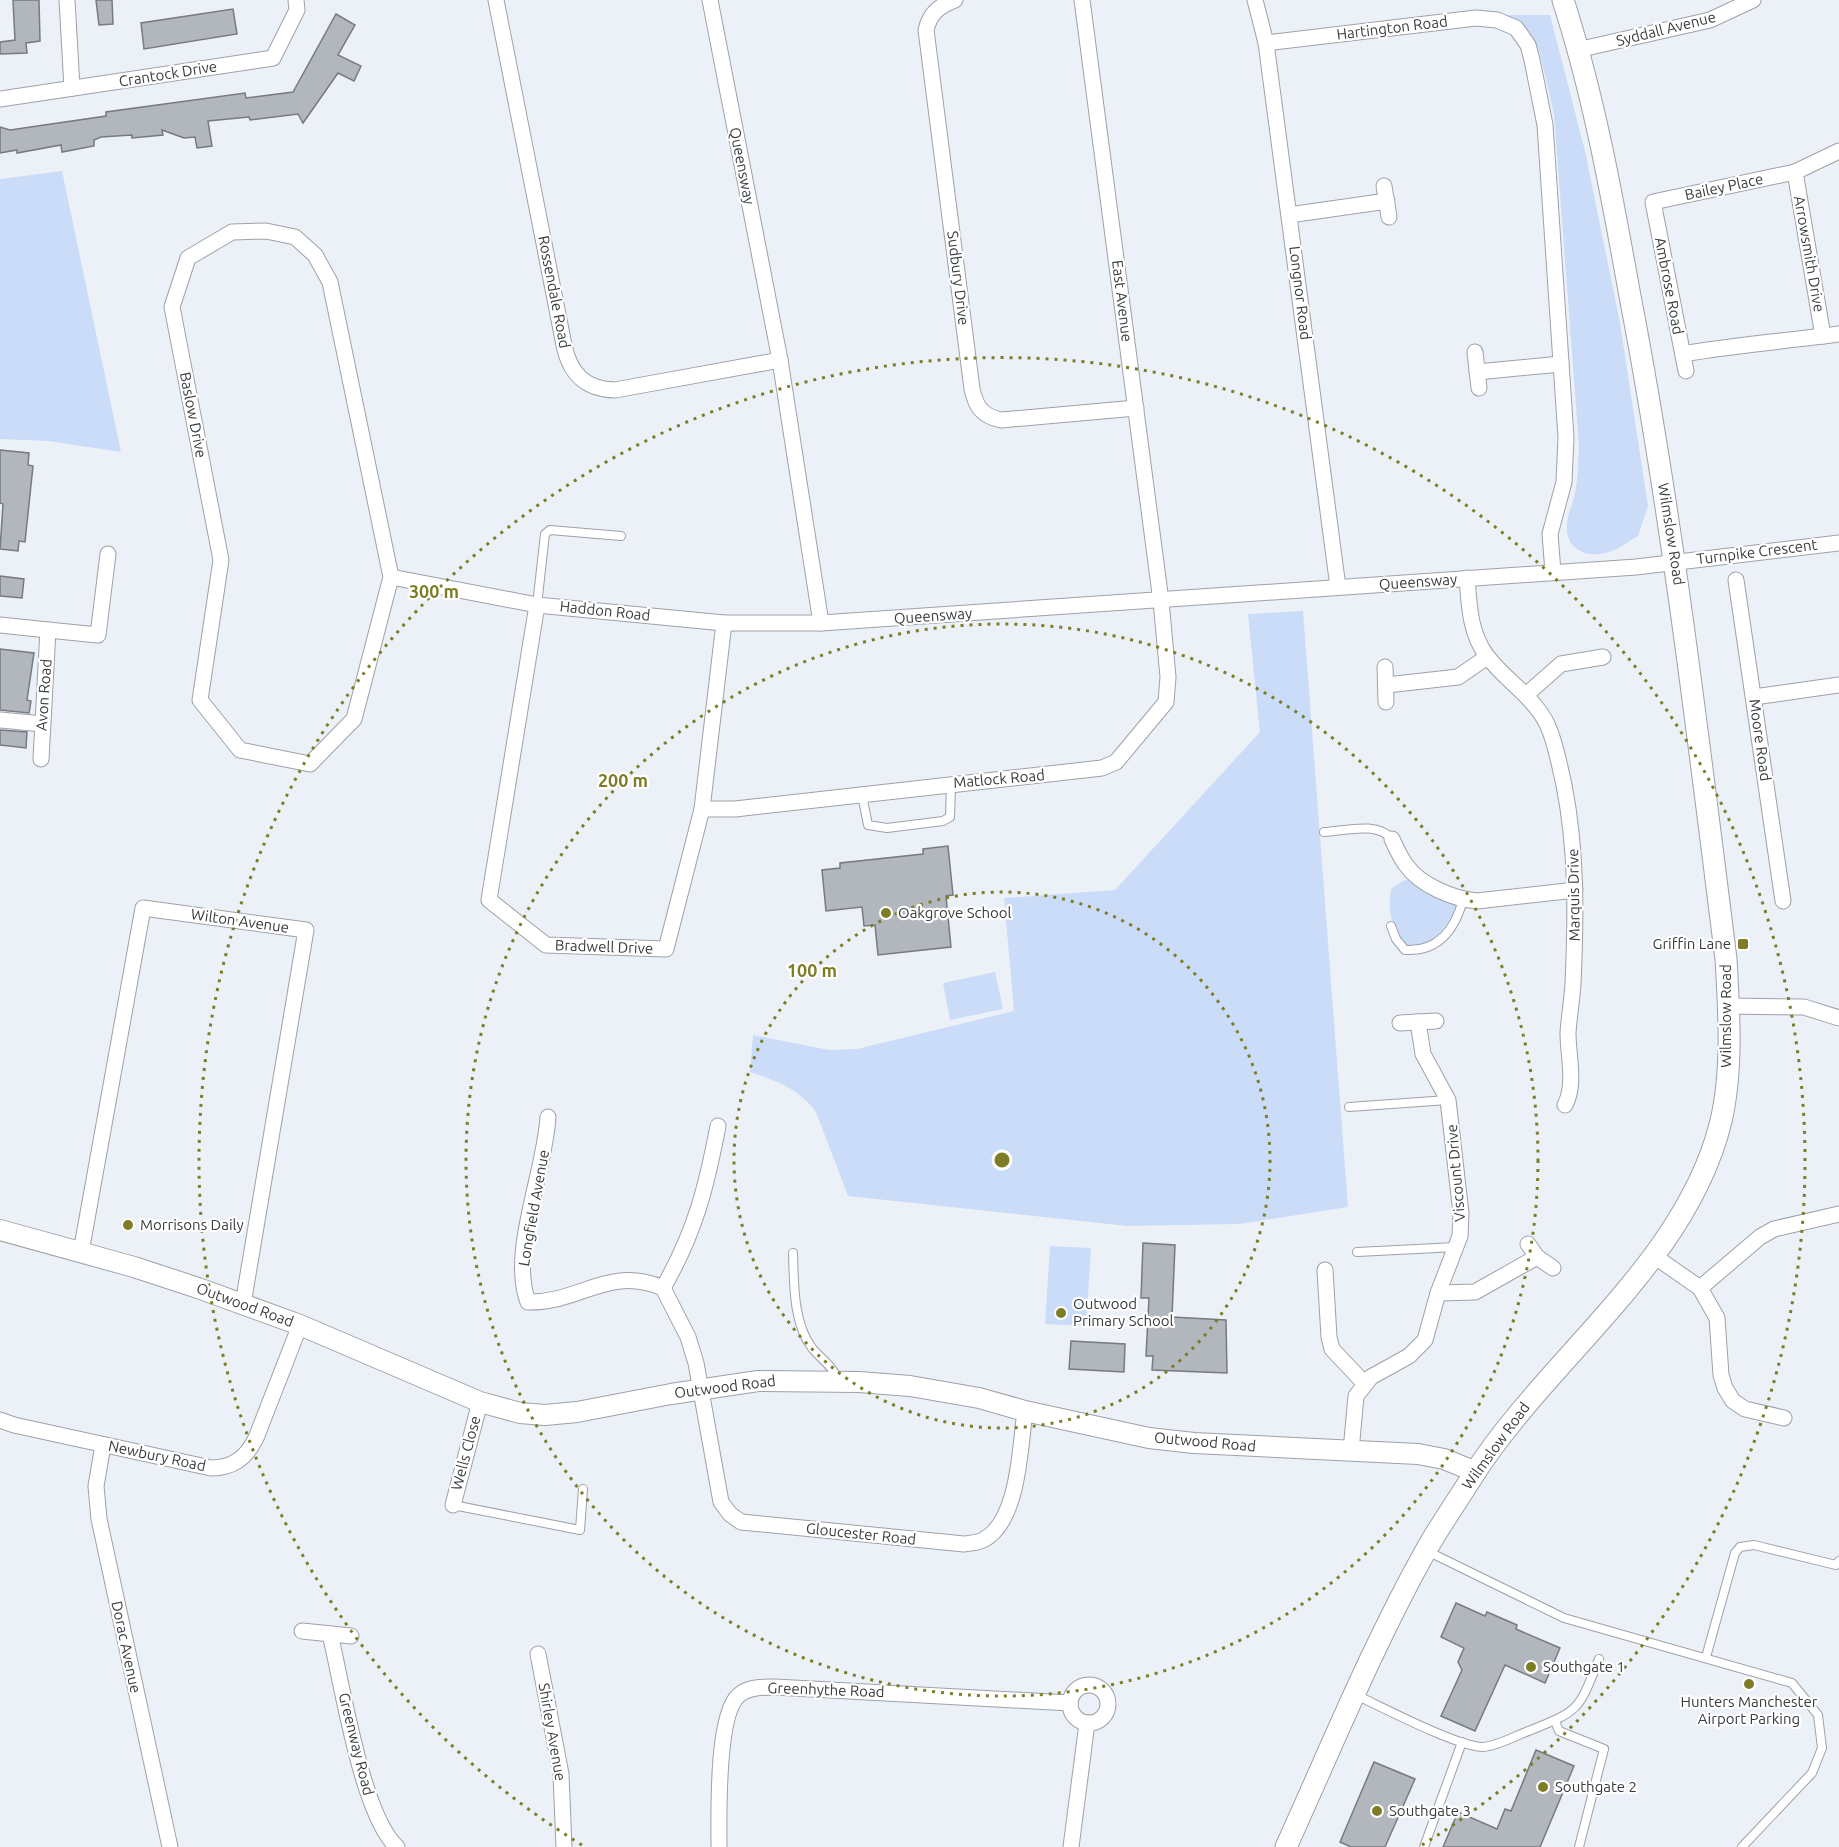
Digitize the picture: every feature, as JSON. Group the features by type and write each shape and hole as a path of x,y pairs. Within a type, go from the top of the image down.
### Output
{"main road":[{"name":"Wilmslow Road","path":"1286,1847 1354,1694 1426,1550 1476,1472 1528,1401 1654,1256 1691,1198 1703,1174 1717,1137 1724,1102 1728,1006 1726,958 1676,562 1648,388 1610,189 1563,0"}],"street":[{"path":"67,0 72,88"},
{"name":"Crantock Drive","path":"0,99 273,58 297,10 296,0"},
{"name":"Rossendale Road","path":"496,0 564,345 572,371 595,388 615,390 780,360"},
{"name":"Queensway","path":"710,0 780,360 821,623 1161,601 1676,562"},
{"name":"Sudbury Drive","path":"955,0 937,9 930,16 926,30 972,389 978,408 991,418 1001,420 1136,408"},
{"name":"East Avenue","path":"1082,0 1161,601"},
{"name":"Longnor Road","path":"1256,0 1266,43 1338,587"},
{"name":"Syddall Avenue","path":"1577,50 1710,20 1753,0"},
{"name":"Hartington Road","path":"1266,43 1476,18 1497,20 1516,28 1522,34 1530,52 1545,125 1561,364"},
{"name":"Bailey Place","path":"1653,202 1796,172 1839,151"},
{"name":"Arrowsmith Drive","path":"1796,172 1823,336"},
{"path":"1289,215 1387,201"},
{"name":"Ambrose Road","path":"1653,202 1686,370"},
{"name":"Baslow Drive","path":"266,231 295,237 315,255 330,282 391,577 354,719 310,764 240,750 200,700 221,560 172,307 188,258 231,232 266,231"},
{"path":"1683,354 1730,345 1791,342 1839,334"},
{"path":"1475,352 1479,388"},
{"path":"1477,372 1561,364 1566,464 1551,534 1553,572"},
{"name":"Turnpike Crescent","path":"1676,562 1839,543"},
{"path":"0,625 98,635 108,554"},
{"name":"Haddon Road","path":"391,577 537,605 724,623 821,623"},
{"name":"Marquis Drive","path":"1467,578 1474,632 1487,657 1526,695 1547,723 1553,739 1571,824 1575,890 1574,955 1568,1030 1570,1093 1565,1105"},
{"name":"Moore Road","path":"1736,579 1783,901"},
{"name":"Matlock Road","path":"702,809 735,809 951,783 1087,770 1102,768 1116,762 1166,702 1168,677 1161,601"},
{"name":"Bradwell Drive","path":"537,605 489,900 546,945 666,949 702,809 724,623"},
{"name":"Avon Road","path":"41,759 48,630"},
{"path":"1387,685 1458,677 1487,657"},
{"path":"1526,695 1561,664 1603,657"},
{"path":"1384,667 1387,685 1386,702"},
{"path":"1754,697 1839,685"},
{"path":"0,720 43,724"},
{"path":"1392,839 1406,866 1419,877 1449,895 1463,900 1478,901 1575,890"},
{"name":"Wilton Avenue","path":"81,1252 143,908 306,930 243,1304"},
{"path":"1728,1006 1804,1007 1839,1018"},
{"path":"1400,1023 1436,1021"},
{"name":"Viscount Drive","path":"1364,1383 1378,1371 1418,1348 1429,1330 1438,1293 1456,1247 1461,1214 1448,1100 1423,1054 1418,1022"},
{"name":"Longfield Avenue","path":"548,1117 544,1155 523,1250 522,1278 528,1302 549,1302 617,1280 632,1278 663,1288"},
{"path":"700,1389 688,1337 663,1288 691,1234 700,1207 718,1126"},
{"path":"1700,1288 1760,1237 1774,1229 1839,1214"},
{"name":"Outwood Road","path":"0,1230 81,1252 243,1304 300,1325 480,1402 520,1413 545,1415 577,1412 700,1389 758,1381 839,1381 945,1392 1149,1438 1194,1443 1433,1457 1476,1472"},
{"path":"1438,1293 1475,1292 1533,1250 1553,1268"},
{"path":"1654,1256 1700,1288 1717,1318 1721,1375 1725,1388 1733,1401 1745,1409 1784,1418"},
{"path":"1325,1270 1329,1337 1332,1349 1364,1383 1356,1396 1351,1451"},
{"name":"Newbury Road","path":"0,1420 211,1468 232,1465 249,1450 256,1438 300,1325"},
{"name":"Gloucester Road","path":"700,1389 721,1502 730,1514 741,1522 964,1544 982,1541 1003,1520 1010,1504 1025,1411"},
{"name":"Wells Close","path":"453,1505 480,1402"},
{"name":"Dorac Avenue","path":"103,1445 96,1486 99,1519 170,1847"},
{"path":"302,1631 351,1636"},
{"name":"Greenway Road","path":"330,1634 368,1793 383,1830 397,1847"},
{"name":"Shirley Avenue","path":"538,1654 561,1774 564,1847"},
{"path":"1090,1685 1100,1688 1108,1702 1104,1716 1096,1722 1087,1724 1074,1716 1070,1703 1080,1688 1090,1685"},
{"name":"Greenhythe Road","path":"719,1847 720,1777 724,1738 734,1701 746,1690 775,1687 1070,1703"},
{"path":"1071,1847 1087,1724"}],"lane":[{"path":"537,605 545,534 550,530 621,536"},
{"path":"862,795 868,825 877,828 943,821 950,817 951,783"},
{"path":"1324,832 1373,828 1387,833 1392,839"},
{"path":"1391,926 1396,939 1405,950 1425,949 1453,929 1463,900"},
{"path":"1348,1107 1448,1100"},
{"path":"1357,1252 1456,1247"},
{"path":"794,1253 797,1305 804,1332 811,1346 835,1370 839,1381"},
{"path":"453,1505 580,1530 583,1490"},
{"path":"1706,1657 1735,1552 1740,1547 1754,1545 1836,1564 1839,1561"},
{"path":"1426,1550 1564,1618 1594,1629 1706,1657 1792,1683 1818,1715 1822,1748 1812,1773 1742,1847"},
{"path":"1354,1694 1462,1742 1489,1746 1555,1721 1575,1710 1581,1702 1599,1659"},
{"path":"1555,1721 1559,1731 1604,1749 1579,1847"},
{"path":"1424,1847 1462,1742"}],"shaded area":[{"path":"1504,15 1550,15 1585,151 1620,323 1648,506 1638,536 1616,549 1601,554 1579,550 1567,534 1568,518 1576,485 1579,447 1554,114 1540,54 1533,37 1519,21"},
{"path":"62,171 121,452 48,441 0,439 0,179"},
{"path":"1303,611 1348,1207 1239,1224 1127,1226 848,1196 816,1112 802,1097 787,1087 750,1072 753,1035 829,1050 857,1049 1014,1011 1004,898 1115,890 1260,732 1248,614"},
{"path":"1418,877 1463,900 1458,917 1434,944 1405,950 1392,921 1391,889 1403,881"},
{"path":"995,972 1003,1009 950,1020 943,983"},
{"path":"1050,1246 1091,1248 1086,1326 1045,1324"}],"building":[{"path":"13,0 39,0 40,41 26,43 27,53 0,54 0,42 15,40"},
{"path":"96,0 112,0 113,24 99,25"},
{"path":"233,9 237,34 144,49 141,23"},
{"path":"336,14 355,25 338,55 361,66 354,81 338,73 303,123 298,114 250,120 249,117 208,121 212,146 197,148 195,137 184,138 162,130 163,135 132,138 132,135 101,137 94,140 94,146 62,152 61,145 17,153 17,150 0,153 0,127 10,130 106,116 106,112 245,93 246,98 293,92"},
{"path":"0,450 29,453 28,465 33,466 25,542 19,541 18,551 0,549 3,504 0,503"},
{"path":"0,576 24,579 22,598 0,596"},
{"path":"0,649 34,653 27,700 31,701 29,713 0,710"},
{"path":"0,730 27,732 26,748 0,745"},
{"path":"948,846 953,895 946,896 951,947 878,955 875,925 864,926 862,907 826,911 822,870 840,868 840,863 923,854 923,849"},
{"path":"1143,1243 1175,1245 1172,1317 1226,1320 1227,1373 1152,1370 1153,1356 1146,1356 1149,1298 1141,1298"},
{"path":"1071,1341 1125,1344 1124,1372 1069,1369"},
{"name":"Southgate 1","path":"1456,1603 1485,1616 1487,1612 1517,1625 1516,1629 1560,1648 1545,1683 1505,1665 1475,1731 1441,1716 1462,1670 1458,1662 1464,1648 1441,1637"},
{"name":"Southgate 2","path":"1536,1750 1574,1766 1540,1847 1443,1847 1458,1812 1497,1829 1505,1809 1511,1811"},
{"name":"Southgate 3","path":"1374,1762 1415,1779 1385,1847 1351,1847 1340,1842"}],"place":[{"name":"Oakgrove School","path":"886,913"},
{"name":"Griffin Lane","path":"1743,944"},
{"name":"Morrisons Daily","path":"128,1225"},
{"name":"Outwood Primary School","path":"1061,1313"},
{"name":"Southgate 1","path":"1531,1667"},
{"name":"Hunters Manchester Airport Parking","path":"1749,1684"},
{"name":"Southgate 2","path":"1543,1787"},
{"name":"Southgate 3","path":"1377,1811"}]}
